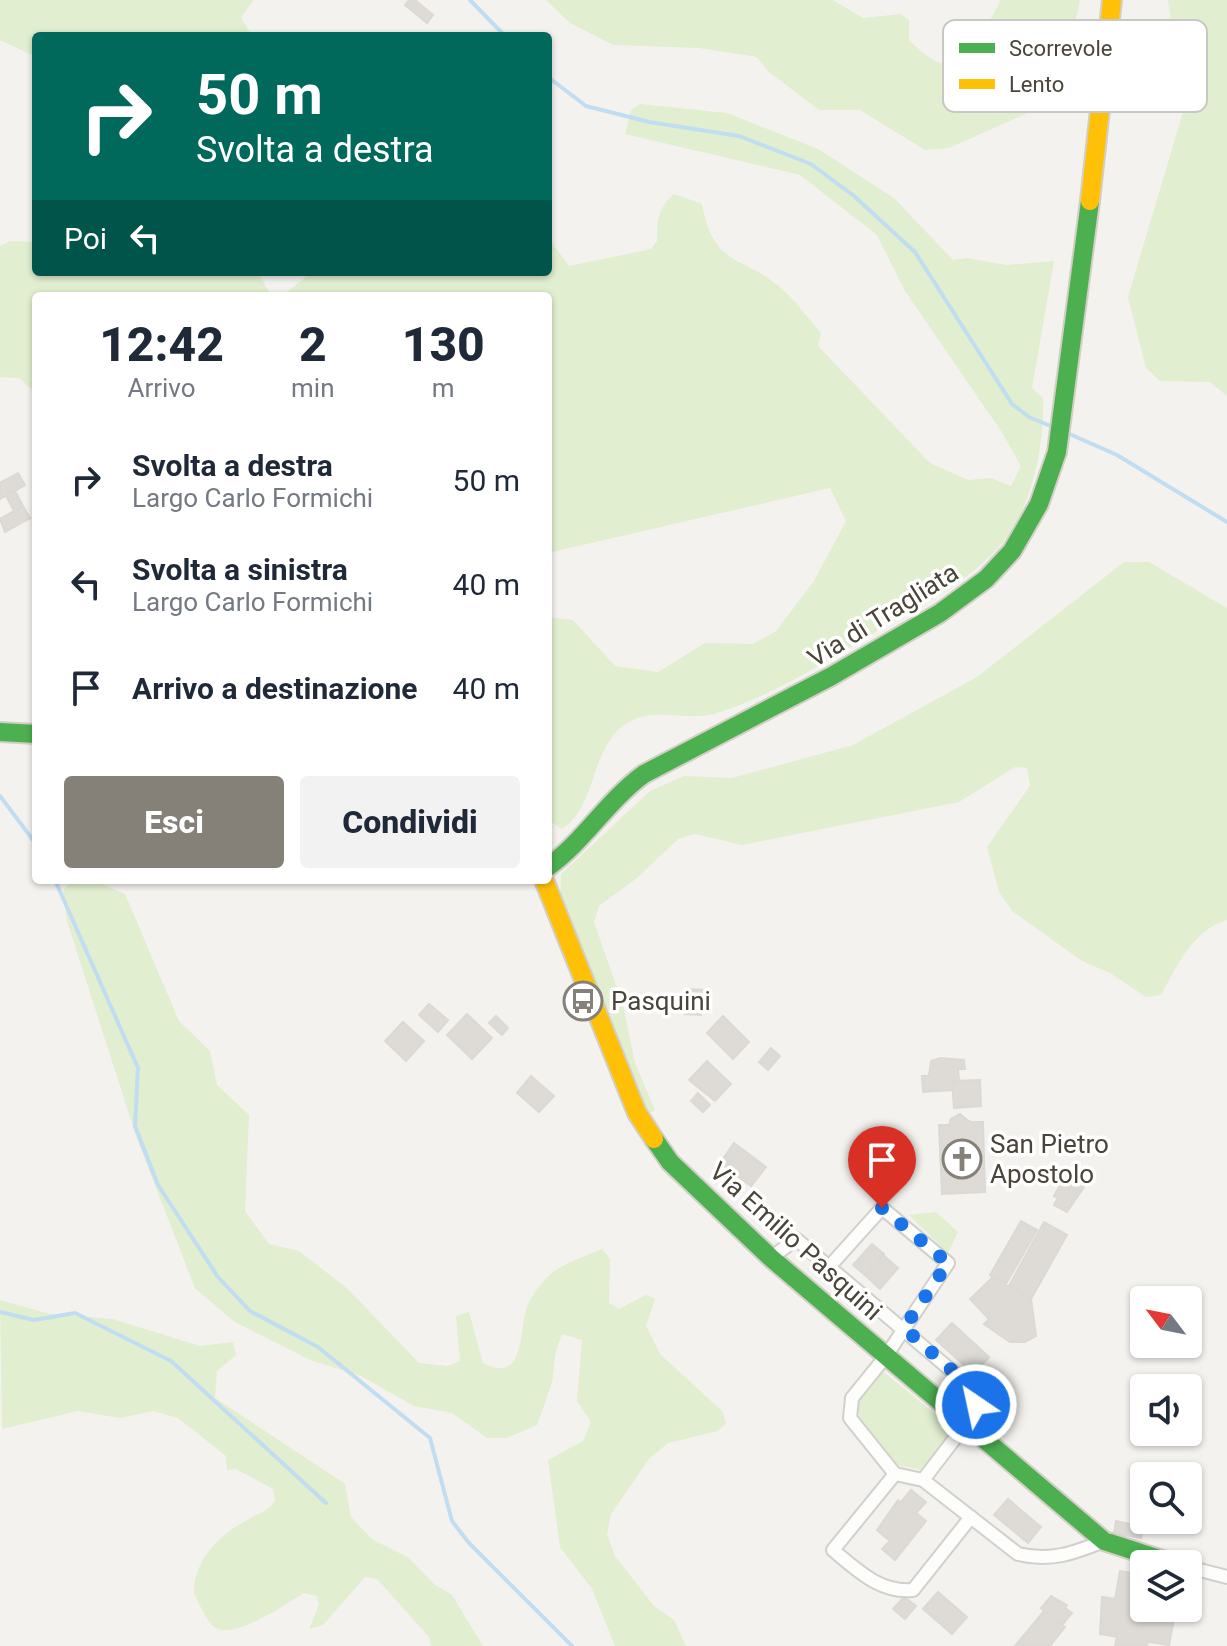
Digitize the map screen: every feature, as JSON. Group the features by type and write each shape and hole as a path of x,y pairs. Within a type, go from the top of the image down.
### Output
{"street":[{"name":"Via di Tragliata","path":"1110,20 1112,0"},
{"name":"Via di Tragliata","path":"552,864 570,851 619,792 644,774 810,691 950,608 983,583 1011,552 1043,497 1057,452 1100,112"},
{"path":"0,732 32,734"},
{"name":"Via Emilio Pasquini","path":"546,884 637,1113 652,1140 670,1162 771,1258 1104,1541 1132,1550"},
{"path":"829,1267 882,1208 948,1263 886,1356 852,1398 850,1418 895,1474 923,1480 1018,1554 1036,1558 1064,1557 1104,1541"},
{"path":"771,1258 796,1239 972,1388 976,1405 966,1424 923,1480"},
{"path":"895,1474 833,1550 867,1578 884,1587 913,1590 971,1517"},
{"path":"1202,1571 1227,1577"}],"green space":[{"path":"0,0 254,0 241,17 250,32 32,32 32,55 0,40"},
{"path":"546,0 833,0 863,18 901,14 909,20 909,40 943,64 943,112 1030,112 949,148 925,150 860,110 819,110 769,72 757,57 699,48 613,45 570,23"},
{"path":"1001,0 1080,0 1076,20 990,20"},
{"path":"1168,0 1227,0 1227,396 1210,382 1160,381 1146,368 1128,297 1183,112 1207,112 1207,20 1171,20"},
{"path":"640,104 727,113 818,149 894,198 953,260 967,258 1007,265 1054,261 1032,388 1043,398 1042,435 1035,474 1022,511 1003,542 976,569 929,601 760,696 707,715 653,715 633,720 619,729 609,742 583,805 574,819 562,829 552,823 552,617 573,620 615,666 658,672 705,643 753,644 776,631 814,581 846,521 830,488 552,552 552,292 287,292 307,276 552,276 552,243 569,266 651,249 657,241 662,210 674,194 702,204 707,225 722,251 769,279 789,296 821,333 818,346 930,463 968,480 991,478 1011,486 1021,466 1001,431 905,291 877,235 800,175 625,134 631,110"},
{"path":"10,241 32,242 32,276 260,276 269,292 32,292 32,389 19,378 0,377 0,246"},
{"path":"1124,562 1149,562 1227,608 1227,920 1195,940 1161,995 1146,997 1110,973 1082,961 1012,911 999,892 987,847 1030,786 1027,768 1015,767 959,802 742,845 695,834 678,839 637,878 599,906 594,922 623,1005 635,1063 655,1110 649,1113 560,897 561,874 650,791 684,776 732,778 853,745 977,677"},
{"path":"69,884 102,884 125,894 179,1021 210,1051 217,1085 249,1115 245,1211 269,1244 299,1251 348,1289 419,1363 448,1366 460,1361 456,1316 469,1312 483,1363 497,1368 507,1367 514,1361 528,1304 540,1285 562,1267 602,1249 610,1259 609,1303 619,1309 646,1295 655,1299 646,1326 660,1354 722,1411 726,1423 718,1431 668,1443 649,1459 611,1514 607,1534 615,1556 654,1606 674,1620 686,1646 615,1646 592,1589 560,1547 548,1460 583,1441 591,1422 577,1401 582,1340 562,1334 556,1351 552,1383 537,1425 506,1438 487,1438 452,1413 414,1406 361,1376 310,1360 233,1321 195,1288 137,1139 67,921 63,891"},
{"path":"936,1212 958,1232 948,1253 909,1215"},
{"path":"0,1300 50,1314 113,1319 200,1346 233,1342 236,1355 217,1371 215,1398 345,1484 351,1517 372,1539 409,1558 434,1584 452,1595 483,1646 431,1646 429,1637 377,1579 365,1577 323,1625 309,1629 319,1605 317,1596 304,1593 245,1626 221,1630 213,1626 194,1593 199,1569 219,1540 275,1501 273,1489 236,1469 227,1470 226,1456 178,1418 153,1411 120,1418 78,1411 2,1429"},
{"path":"881,1370 954,1429 921,1470 898,1465 860,1418 861,1398"}],"building":[{"path":"409,0 415,0 433,15 427,23 405,5"},
{"path":"18,473 25,485 0,499 0,483"},
{"path":"15,491 23,506 14,511 6,496"},
{"path":"23,506 30,518 5,532 0,519"},
{"path":"687,989 703,990 701,1015 685,1014"},
{"path":"429,1004 448,1020 438,1032 419,1015"},
{"path":"467,1014 492,1038 472,1059 447,1035"},
{"path":"496,1016 508,1028 502,1035 489,1023"},
{"path":"723,1016 749,1042 733,1059 707,1033"},
{"path":"403,1022 424,1041 406,1061 385,1041"},
{"path":"771,1048 780,1056 768,1070 759,1062"},
{"path":"940,1058 964,1060 965,1069 958,1069 959,1081 952,1081 953,1090 923,1092 922,1076 929,1076 931,1061"},
{"path":"707,1061 731,1084 715,1101 689,1080"},
{"path":"531,1076 554,1096 539,1112 517,1093"},
{"path":"980,1080 981,1106 954,1108 952,1081"},
{"path":"698,1093 710,1105 703,1112 691,1101"},
{"name":"San Pietro Apostolo","path":"960,1114 970,1122 983,1122 985,1192 942,1194 939,1125 949,1125 951,1119"},
{"path":"734,1143 766,1167 751,1186 720,1163"},
{"path":"1065,1176 1084,1187 1067,1212 1054,1205 1058,1198 1054,1196"},
{"path":"1021,1221 1037,1230 1006,1284 990,1275"},
{"path":"1044,1222 1067,1235 1031,1299 1009,1286"},
{"path":"872,1244 884,1254 865,1275 853,1265"},
{"path":"883,1255 898,1268 880,1289 865,1275"},
{"path":"993,1277 1031,1299 1036,1336 1025,1342 1010,1342 984,1324 989,1319 970,1299"},
{"path":"952,1323 989,1357 974,1374 936,1340"},
{"path":"911,1490 926,1502 916,1513 926,1521 895,1560 882,1549 890,1541 877,1530 898,1500 901,1502"},
{"path":"1008,1499 1041,1527 1028,1543 994,1515"},
{"path":"1116,1521 1130,1524 1130,1534 1142,1534 1141,1538 1114,1533"},
{"path":"1120,1571 1130,1573 1130,1622 1173,1622 1169,1645 1148,1642 1147,1646 1115,1646 1117,1637 1100,1634 1102,1597 1115,1599"},
{"path":"938,1592 967,1617 952,1634 923,1609"},
{"path":"1051,1596 1067,1605 1065,1608 1072,1613 1062,1625 1041,1608"},
{"path":"904,1597 916,1606 905,1619 893,1609"},
{"path":"1044,1611 1065,1627 1050,1646 1015,1646"}],"waterway":[{"path":"470,0 501,32"},
{"path":"552,80 586,106 649,122 739,136 811,164 854,196 915,252 1012,404 1029,417 1053,427"},
{"path":"1065,432 1117,455 1227,522"},
{"path":"0,796 32,839"},
{"path":"57,884 138,1068 135,1126 158,1185 218,1277 250,1311 318,1347 430,1438 452,1521 469,1543 572,1646"},
{"path":"0,1312 34,1320 75,1313 171,1361 326,1503"}],"traffic: fast":[{"path":"552,864 644,774 830,677 940,613 986,579 1012,551 1039,504 1057,452 1090,201"},
{"path":"0,732 32,734"},
{"path":"654,1139 670,1162 771,1258 1104,1541 1132,1550"}],"traffic: slow":[{"path":"1110,20 1112,0"},
{"path":"1090,201 1100,112"},
{"path":"546,884 637,1113 654,1139"}],"place":[{"name":"Pasquini","path":"583,1001"},
{"name":"San Pietro Apostolo","path":"962,1159"}],"route":[{"path":"882,1208 948,1263 904,1328 972,1388 977,1396 976,1405"}]}
